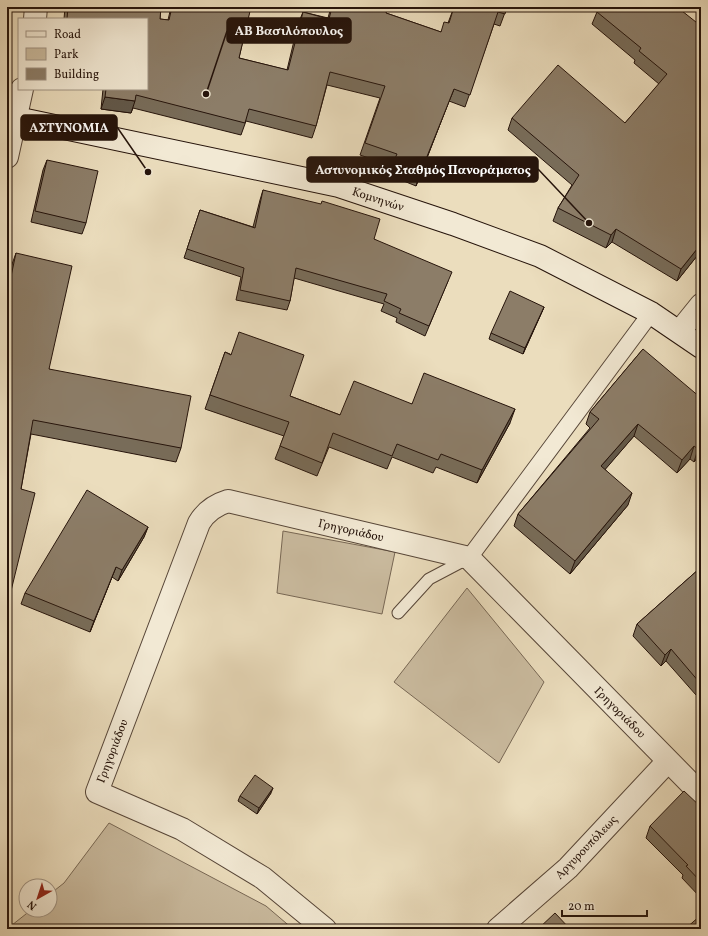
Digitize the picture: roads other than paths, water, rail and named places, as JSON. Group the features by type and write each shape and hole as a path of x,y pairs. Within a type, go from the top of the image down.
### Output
{"street":[{"path":"35,18 36,7"},
{"path":"7,157 11,117 22,90"},
{"name":"Κομνηνών","path":"11,117 339,186 452,224 540,256 652,313 701,347"},
{"path":"680,332 701,305"},
{"path":"469,558 652,313"},
{"name":"Γρηγοριάδου","path":"325,929 263,878 182,829 97,792 199,523 204,514 217,504 228,501 469,558 701,794"},
{"name":"Αργυρουπόλεως","path":"498,929 568,868 668,761"}],"lane":[{"path":"398,612 429,580 469,558"}],"place":[{"name":"ΑΒ Βασιλόπουλος","path":"206,94"},
{"name":"ΑΣΤΥΝΟΜΙΑ","path":"148,172"},
{"name":"Αστυνομικός Σταθμός Πανοράματος","path":"589,223"}]}
